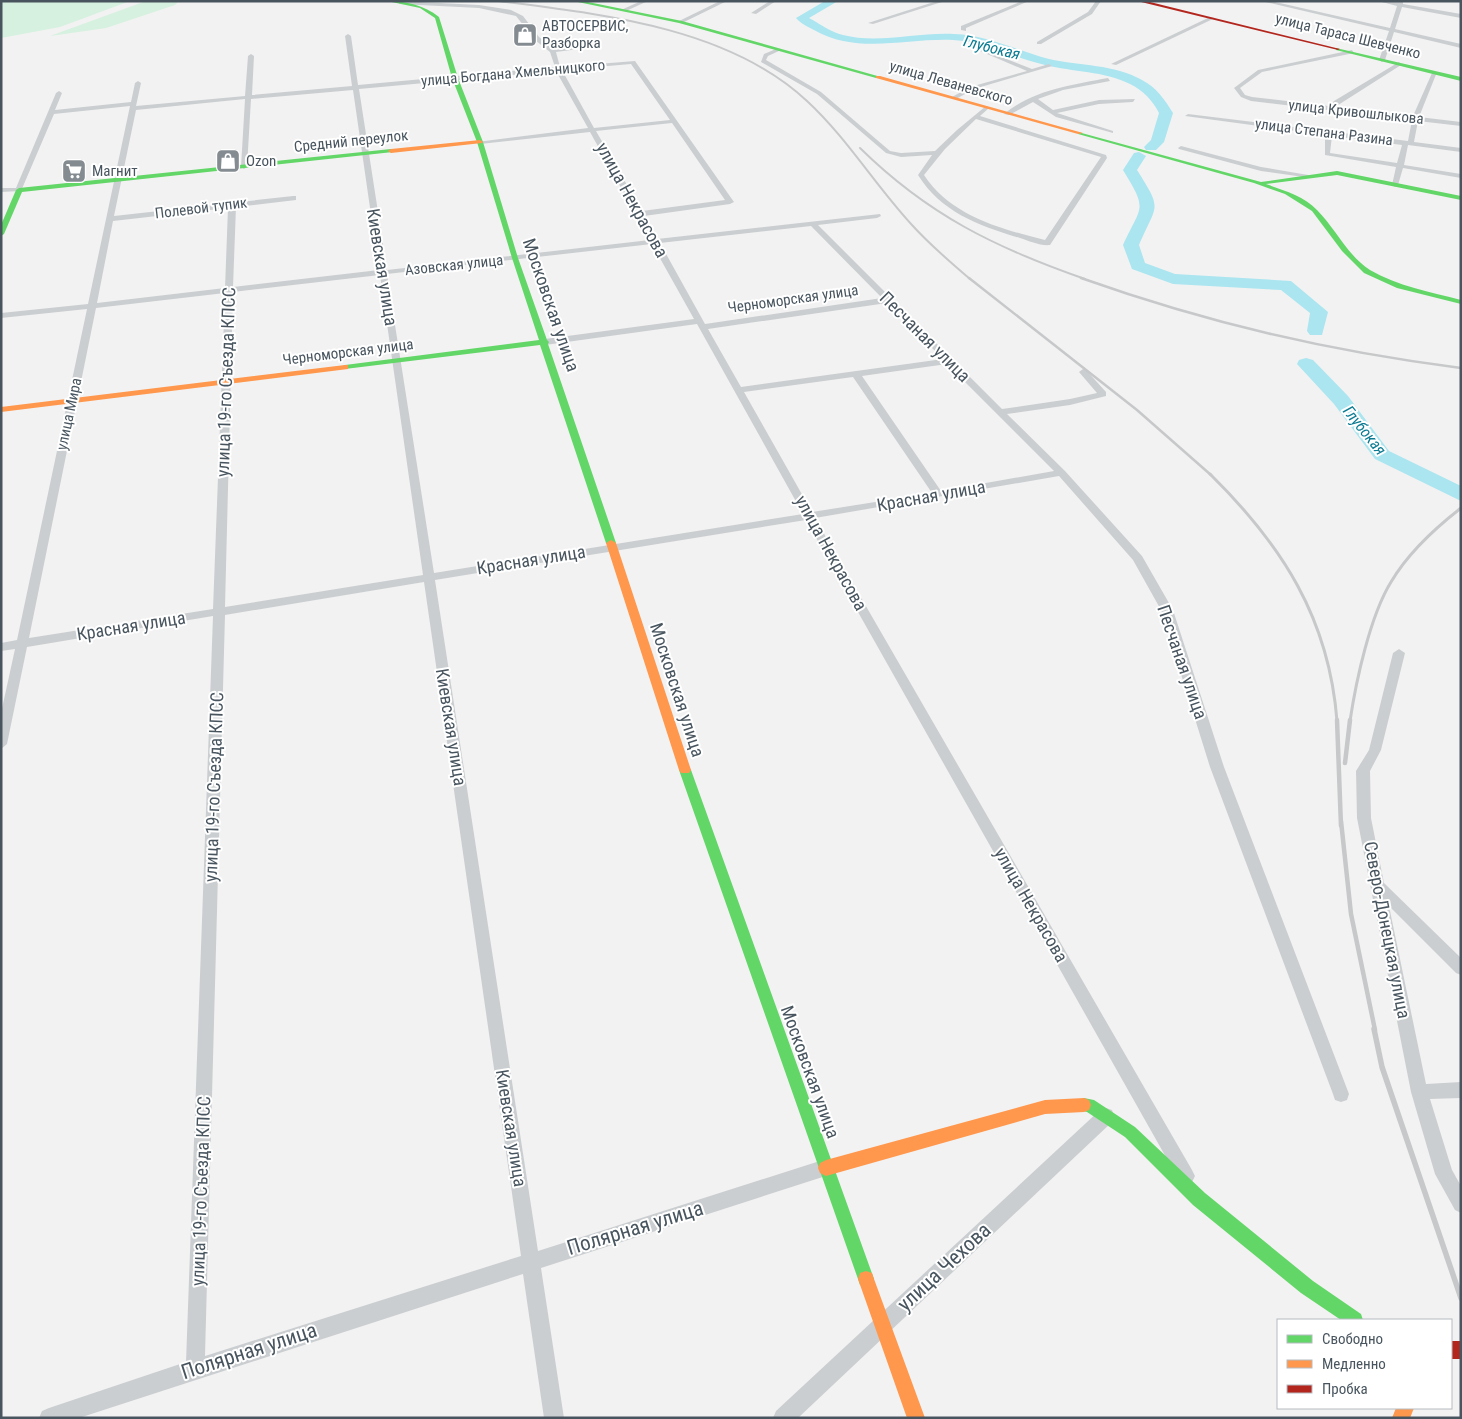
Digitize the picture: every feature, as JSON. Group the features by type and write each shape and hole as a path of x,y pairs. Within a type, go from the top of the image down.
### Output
{"street":[{"name":"Московская улица","path":"389,1 431,11 437,16 456,78 480,142 516,258 704,829 916,1418"},
{"name":"улица Леваневского","path":"575,1 680,22 1256,182 1296,198 1314,210 1343,249 1367,271 1401,285 1461,302"},
{"path":"624,10 646,1"},
{"path":"680,22 726,1"},
{"path":"754,13 774,1"},
{"path":"871,23 943,1"},
{"path":"964,30 963,27 1027,1"},
{"path":"1039,43 1090,13 1099,1"},
{"name":"улица Тараса Шевченко","path":"1140,1 1461,79"},
{"path":"1263,1 1461,46"},
{"path":"1380,1 1400,3 1461,16"},
{"path":"401,3 462,6 516,14 526,22 532,33 553,51 598,46"},
{"path":"1382,60 1400,3"},
{"path":"1114,64 1212,18"},
{"name":"Киевская улица","path":"348,36 554,1418"},
{"path":"975,47 1030,70"},
{"path":"778,50 766,55 763,60 819,93 856,123 884,150 901,155 935,153 986,108"},
{"name":"улица Некрасова","path":"553,51 558,70 700,324 1199,1199"},
{"name":"улица Кривошлыкова","path":"1352,52 1260,71 1238,88 1243,96 1251,99 1461,124"},
{"path":"244,168 251,56"},
{"name":"улица Богдана Хмельницкого","path":"51,112 248,98 633,62 730,202 639,214"},
{"path":"1331,108 1336,102 1399,64"},
{"path":"954,98 972,88 1049,66"},
{"path":"1395,185 1415,118 1435,72"},
{"path":"1007,114 1033,99 1062,88 1108,80"},
{"name":"улица Мира","path":"1,744 138,83"},
{"path":"1,234 59,93"},
{"name":"улица Леваневского","path":"1033,99 1051,112 1077,124 1111,132"},
{"path":"1051,112 1098,102 1133,100"},
{"name":"улица Степана Разина","path":"1188,116 1329,132 1461,150"},
{"name":"улица Леваневского","path":"935,153 921,174 924,182 936,194 967,216 995,229 1047,243 1104,158 1100,153 1046,140 975,117"},
{"name":"Средний переулок","path":"1,190 19,190 244,168 674,121"},
{"path":"1329,132 1327,154 1461,176"},
{"path":"1180,148 1261,169 1311,176"},
{"path":"1256,182 1284,181 1337,173 1461,198"},
{"name":"Полевой тупик","path":"110,219 293,198"},
{"name":"улица 19-го Съезда КПСС","path":"195,1369 232,205"},
{"name":"Азовская улица","path":"1,316 877,216"},
{"name":"Песчаная улица","path":"812,224 1061,473 1138,558 1167,610 1217,767 1341,1094"},
{"name":"Черноморская улица","path":"1,410 888,300"},
{"path":"739,390 949,361"},
{"path":"1000,412 1070,402 1103,394 1082,372"},
{"path":"856,374 938,495"},
{"name":"Красная улица","path":"1,647 938,495 1061,473"},
{"name":"Северо-Донецкая улица","path":"1400,653 1375,750 1363,771 1364,818 1419,1092 1444,1174 1461,1204"},
{"path":"1377,885 1461,968"},
{"path":"1419,1092 1461,1090"},
{"name":"Полярная улица","path":"49,1418 530,1261 826,1168 1045,1107 1089,1105 1130,1132 1199,1199 1308,1287 1354,1319"},
{"name":"улица Чехова","path":"783,1418 1106,1116"}],"green space":[{"path":"1,1 130,1 60,27 1,38"},
{"path":"146,1 179,1 175,5 106,28 50,36"}],"waterway":[{"name":"Глубокая","path":"833,1 801,18 840,38 876,41 937,37 967,38 987,42 1046,62 1103,71 1135,81 1153,95 1166,113 1157,142 1151,147"},
{"name":"Глубокая","path":"1139,156 1130,170 1148,199 1147,215 1131,245 1138,266 1173,279 1285,285 1319,312 1316,331"},
{"name":"Глубокая","path":"1306,364 1341,400 1382,455 1461,495"}],"railway":[{"path":"498,1 578,12 661,28 701,40 740,56 775,76 807,101 821,115 912,225 970,279"},
{"path":"860,148 911,192 965,227 1022,255 1085,279"},
{"path":"969,278 1137,410 1211,475"},
{"path":"1081,278 1175,309 1269,334 1363,353 1461,368"},
{"path":"1211,475 1259,528 1280,556 1298,586 1324,649 1332,684 1337,721"},
{"path":"1350,721 1370,630 1383,596 1405,561 1431,533 1461,508"},
{"path":"1337,720 1341,826"},
{"path":"1345,763 1350,720"},
{"path":"1341,821 1351,914 1375,1030"},
{"path":"1374,1029 1382,1067 1461,1298"}],"traffic: fast":[{"path":"389,1 421,7 437,17 455,78 480,142 515,258 611,543"},
{"path":"575,1 680,22 878,77"},
{"path":"1338,49 1461,79"},
{"path":"1080,133 1256,182 1287,193 1314,210 1344,250 1367,271 1400,286 1461,302"},
{"path":"1,234 19,190 391,151"},
{"path":"1264,182 1337,173 1461,198"},
{"path":"345,367 545,342"},
{"path":"685,770 866,1279"},
{"path":"1084,1105 1089,1105 1130,1132 1199,1199 1307,1287 1354,1319"}],"traffic: slow":[{"path":"878,77 1080,133"},
{"path":"391,151 480,142"},
{"path":"1,410 345,367"},
{"path":"611,543 685,770"},
{"path":"826,1168 1045,1107 1084,1105"},
{"path":"866,1279 916,1418"},
{"path":"1401,1418 1405,1409"}],"traffic: jam":[{"path":"1139,1 1338,49"},
{"path":"1452,1350 1461,1350"}],"place":[{"name":"АВТОСЕРВИС, Разборка","path":"525,35"},
{"name":"Ozon","path":"228,161"},
{"name":"Магнит","path":"74,171"}]}
